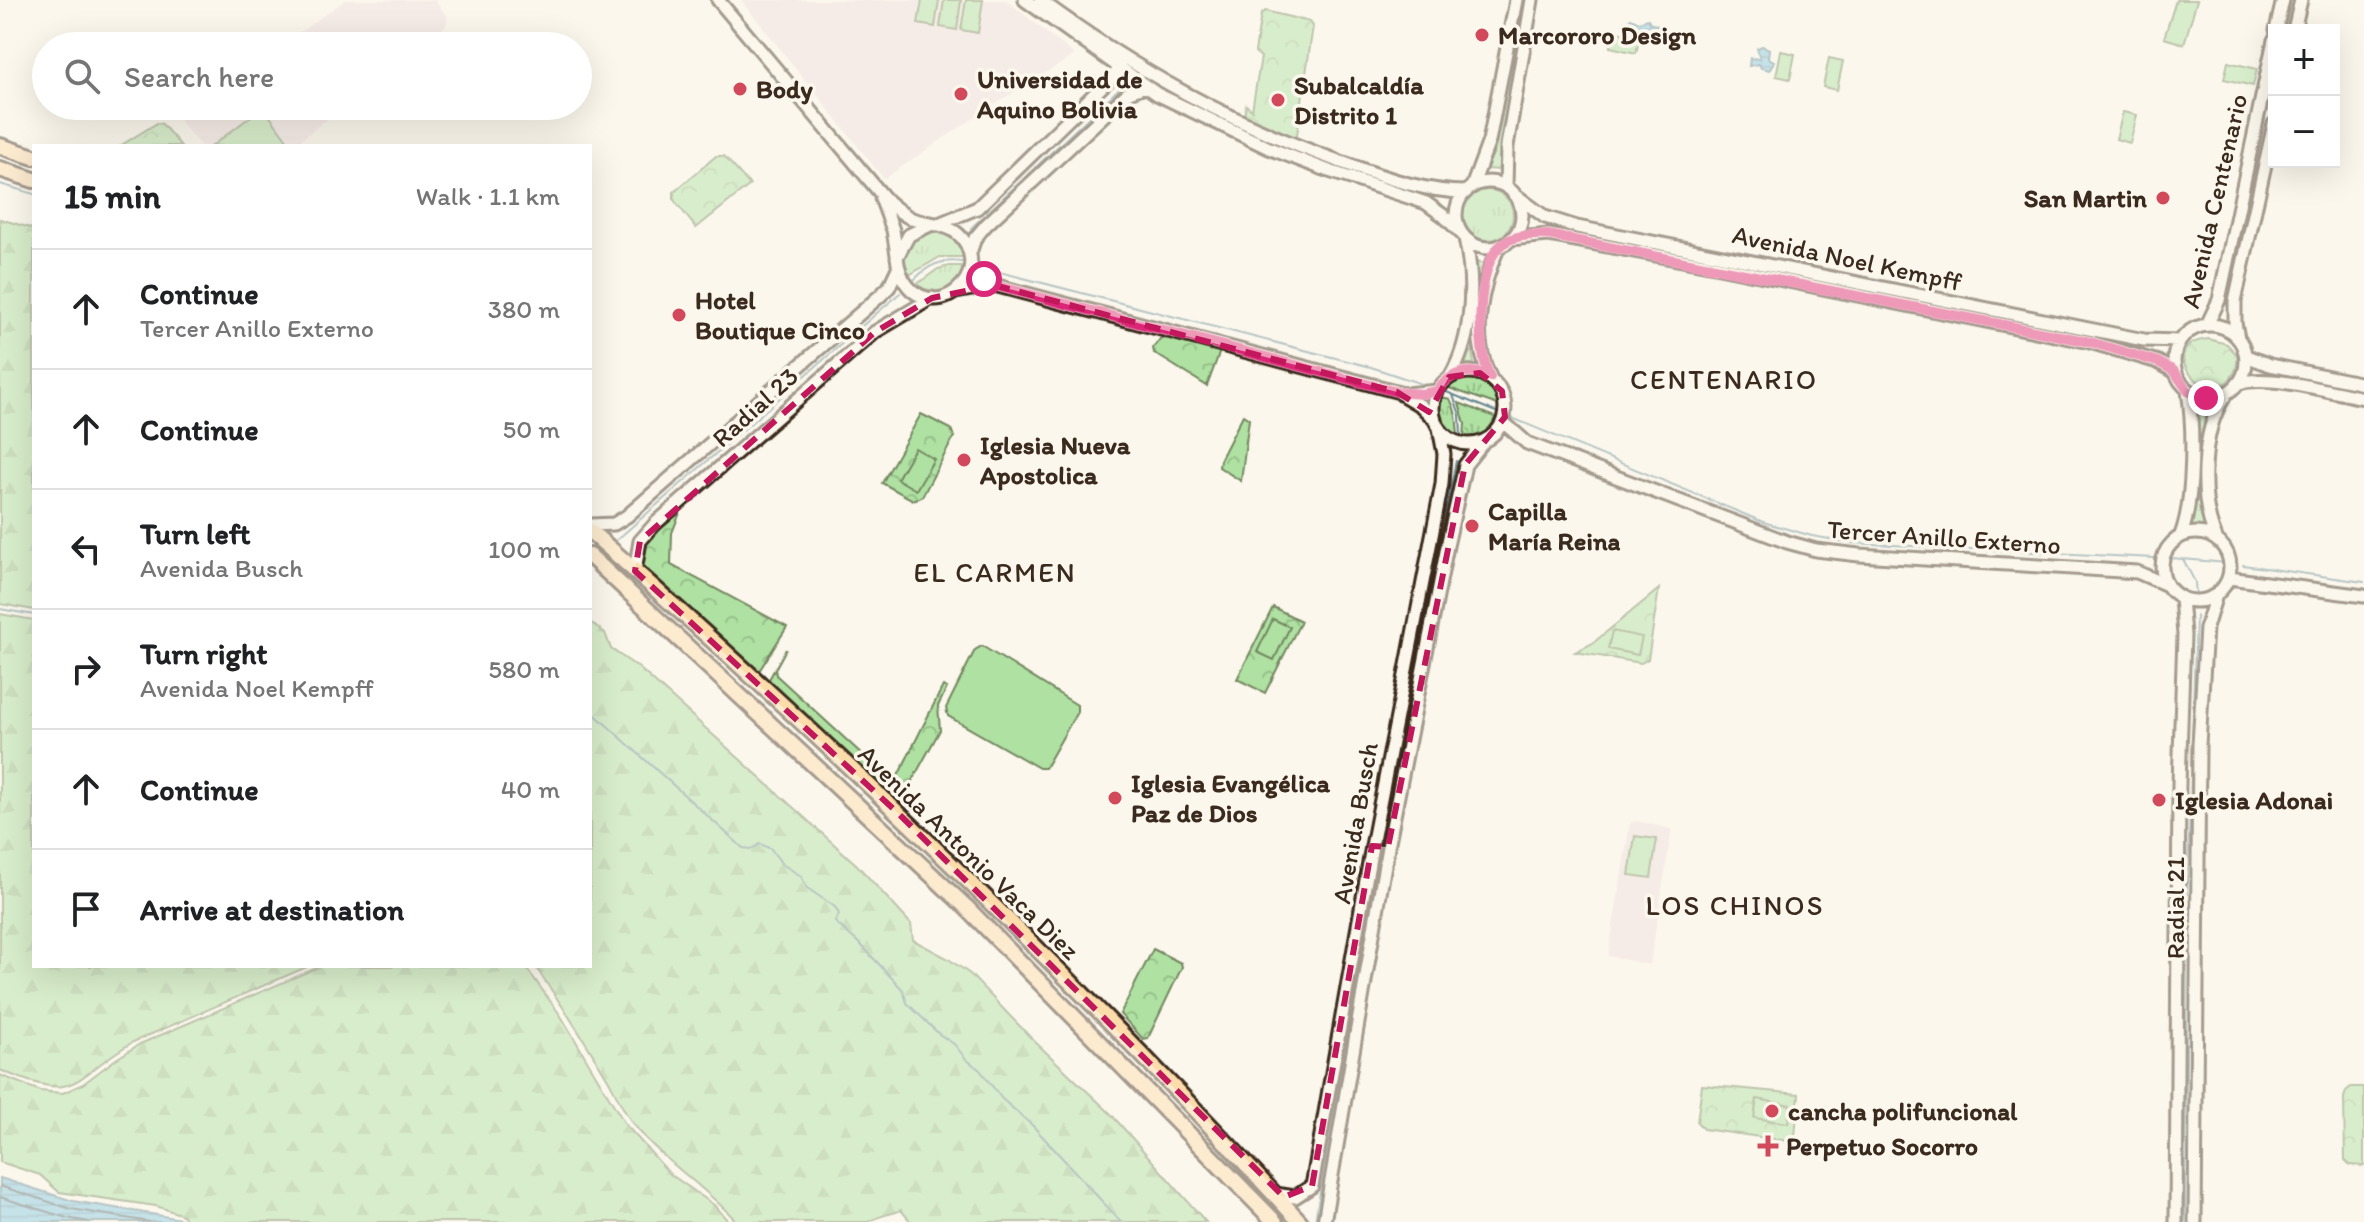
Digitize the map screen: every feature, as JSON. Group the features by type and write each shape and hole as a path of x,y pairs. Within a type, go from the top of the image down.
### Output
{"highway":[{"path":"0,146 32,156"},
{"path":"0,169 32,179"},
{"name":"Avenida Antonio Vaca Diez","path":"592,533 899,814 1111,1024 1300,1222"},
{"name":"Avenida Antonio Vaca Diez","path":"592,558 966,907 1275,1222"},
{"path":"662,625 678,634 710,662 719,661 723,652"},
{"path":"1172,1114 1177,1107 1184,1107 1228,1145"}],"street":[{"path":"718,0 896,210 953,230 966,244 971,266 966,281 955,292"},
{"path":"1025,0 1157,94 1269,148 1426,203 1477,246 1499,246 1511,239 1520,226 1518,201 1510,191 1489,182 1469,189 1431,190 1299,148 1241,123 1171,86 1040,0"},
{"path":"1437,424 1433,400 1461,357 1466,334 1471,271 1456,216 1457,207 1486,156 1516,0"},
{"path":"1510,191 1505,158 1532,0"},
{"path":"2277,24 2283,0"},
{"path":"2295,24 2301,0"},
{"path":"1042,14 1057,20 1103,52 1112,50"},
{"path":"1512,24 1517,30 1528,28"},
{"path":"1508,47 1518,42 1524,48"},
{"name":"Avenida Centenario","path":"2207,325 2219,300 2268,68"},
{"path":"898,263 909,235 977,208 1120,69 1131,69 1161,85 1171,86"},
{"path":"970,253 979,232 1033,180 1129,92 1145,86"},
{"path":"1157,94 1170,95 1230,127 1241,123"},
{"path":"1269,148 1284,148 1336,168 1363,170"},
{"name":"Avenida Centenario","path":"2238,338 2235,301 2268,151"},
{"path":"877,191 889,217 902,280 910,289 932,298 994,285"},
{"name":"Avenida Noel Kempff","path":"1510,191 1537,212 1558,223 1818,275 2090,342 2158,362 2174,371"},
{"name":"Avenida Noel Kempff","path":"1511,239 1548,235 1876,299 1957,309"},
{"path":"1397,392 1421,406 1448,438 1459,443 1472,444 1486,440 1503,422 1506,410 1504,397 1490,377 1481,352 1481,310 1488,272 1499,246"},
{"name":"Radial 23","path":"592,525 614,524 627,516 881,295 889,287 898,263"},
{"path":"1732,270 1755,271 1763,263"},
{"path":"971,266 994,285 1397,392 1422,394 1437,391"},
{"path":"1786,281 1794,273 1818,275"},
{"name":"Radial 23","path":"635,571 640,541 655,524 865,340 932,298"},
{"path":"1957,309 2004,317 2015,315 2144,340 2180,341"},
{"path":"2181,535 2189,496 2192,422 2188,391 2174,371 2175,350 2189,331 2207,325 2219,326 2238,338 2246,356 2244,375 2225,395 2209,430 2206,502 2216,538"},
{"path":"2246,356 2270,365 2364,384"},
{"path":"1449,377 1470,371 1490,377"},
{"path":"2239,383 2268,381 2364,398"},
{"path":"2327,391 2337,388 2364,391"},
{"path":"2188,391 2206,398 2225,395"},
{"name":"Tercer Anillo Externo","path":"1503,422 1527,443"},
{"name":"Avenida Busch","path":"1324,1222 1348,1030 1417,650 1442,484 1444,454 1437,424"},
{"name":"Tercer Anillo Externo","path":"1486,440 1527,443 1752,529 1816,550 2137,572 2167,585"},
{"name":"Avenida Busch","path":"1417,650 1460,483 1468,459 1486,440"},
{"path":"2199,532 2216,538 2225,547 2230,560 2229,578 2216,595 2204,600 2181,598 2167,585 2163,576 2162,561 2167,548 2181,535 2199,532"},
{"name":"Tercer Anillo Externo","path":"2137,572 2162,561"},
{"path":"2229,578 2364,596"},
{"name":"Radial 21","path":"2176,1222 2186,1208 2187,850 2204,649 2208,614 2216,595"},
{"name":"Radial 21","path":"2181,598 2187,850 2186,1208 2195,1222"},
{"name":"Avenida Busch","path":"1275,1194 1295,1197 1312,1186 1348,1030"}],"highlighted area":[{"path":"994,285 1397,392 1429,412 1449,377 1480,373 1502,391 1505,417 1465,465 1388,847 1372,846 1312,1186 1284,1197 899,814 635,571 640,541 875,332 932,298 963,290"}],"shaded area":[{"path":"345,0 435,0 448,17 446,26 438,32 300,32"},
{"path":"741,0 1006,0 1075,55 990,107 884,179"},
{"path":"326,120 296,144 199,144 180,122"},
{"path":"1637,821 1672,829 1650,965 1608,956 1630,823"}],"green space":[{"path":"922,0 939,0 935,27 918,24"},
{"path":"944,0 961,0 957,30 940,27"},
{"path":"966,0 983,0 978,33 961,30"},
{"path":"2176,0 2197,0 2184,44 2164,38"},
{"path":"1265,11 1310,22 1313,26 1297,135 1293,140 1244,117 1246,105 1252,110 1261,57 1255,52 1261,14"},
{"path":"1613,31 1640,37 1636,53 1610,47"},
{"path":"1515,47 1518,51 1499,160 1501,170 1486,169 1495,150"},
{"path":"1781,51 1795,54 1790,79 1776,76"},
{"path":"1829,58 1843,61 1837,90 1823,87"},
{"path":"2228,62 2257,69 2253,86 2224,79"},
{"path":"2123,112 2137,115 2130,143 2116,139"},
{"path":"246,120 272,120 290,144 215,144"},
{"path":"157,123 162,124 179,144 123,144"},
{"path":"716,156 724,156 750,185 696,228 674,200 674,192"},
{"path":"1488,190 1506,197 1513,215 1506,233 1488,240 1470,233 1463,215 1470,197"},
{"path":"0,219 32,228 32,610 0,604"},
{"path":"937,231 957,240 964,257 940,257 909,275 905,258 910,245 921,236"},
{"path":"1476,262 1483,264 1472,352 1474,364 1466,364"},
{"path":"963,266 957,280 946,289 933,291 918,286 938,269"},
{"path":"1169,338 1220,351 1207,386 1154,353 1153,348 1160,339"},
{"path":"2208,339 2227,344 2237,355 2234,374 2220,386 2208,386 2197,381 2184,362 2184,352 2192,344"},
{"path":"1461,377 1487,383 1495,392 1498,405 1446,387 1449,382"},
{"path":"1441,397 1450,399 1458,437 1447,430 1441,421"},
{"path":"2195,402 2212,405 2202,431 2199,465 2206,528 2188,528"},
{"path":"1459,403 1495,417 1490,427 1479,436 1464,438 1465,424"},
{"path":"921,414 951,429 954,437 922,497 913,500 882,483"},
{"path":"1243,415 1249,419 1241,481 1219,467"},
{"path":"915,448 934,459 916,490 897,479"},
{"path":"679,508 681,510 672,533 671,565 787,627 759,671 753,672 642,571 647,543"},
{"path":"1659,589 1648,659 1641,663 1575,652 1593,643"},
{"path":"1273,607 1301,621 1265,693 1237,679"},
{"path":"0,614 32,620 32,968 304,968 133,1042 73,1083 46,1086 0,1070"},
{"path":"1273,619 1290,627 1274,660 1257,652"},
{"path":"592,623 605,633 611,649 639,668 857,865 911,924 913,940 970,974 1031,1038 1110,1113 1206,1222 911,1222 901,1210 868,1222 737,1222 658,1151 630,1119 536,968 592,968"},
{"path":"1612,631 1642,637 1638,655 1608,649"},
{"path":"982,646 1077,705 1077,712 1045,768 1039,768 948,716 946,708 975,650"},
{"path":"786,649 775,669 776,675 890,780 897,778 943,686 947,688 938,706 940,730 901,801 897,803 768,687 768,681"},
{"path":"1635,836 1657,839 1651,878 1629,875"},
{"path":"1153,949 1181,963 1182,967 1148,1038 1143,1039 1120,1014"},
{"path":"316,968 526,968 561,1016 625,1124 670,1174 714,1205 729,1222 199,1222 185,1220 183,1215 156,1206 59,1192 40,1175 0,1162 0,1075 40,1091 63,1093 83,1084 140,1044"},
{"path":"1702,1085 1799,1094 1795,1136 1788,1141 1703,1129 1697,1122"},
{"path":"2351,1087 2364,1087 2364,1166 2350,1165 2345,1160 2344,1098"},
{"name":"cancha polifuncional","path":"1757,1099 1791,1105 1788,1123 1754,1118"}],"water":[{"path":"1631,18 1639,22 1648,19 1651,24 1657,25 1659,32 1654,36 1643,28 1629,28 1627,22"},
{"path":"1762,46 1769,49 1768,58 1774,61 1770,70 1761,68 1759,64 1749,66 1750,58 1760,59 1757,48"},
{"path":"0,1178 73,1201 199,1222 0,1222"}],"waterway":[{"path":"2286,24 2291,0"},
{"path":"971,228 1124,84"},
{"path":"0,184 32,193"},
{"path":"914,280 935,264 962,262"},
{"path":"980,267 1371,367 1428,386"},
{"path":"612,544 900,293"},
{"path":"1444,391 1496,412"},
{"path":"1453,395 1460,415 1461,436"},
{"path":"1512,418 1763,522 1812,536 1852,543 2155,558"},
{"path":"1315,1221 1384,823 1456,461"},
{"path":"2171,558 2227,563"},
{"path":"2183,559 2195,582 2196,596"},
{"path":"2243,565 2364,582"},
{"path":"0,609 32,615"},
{"path":"2185,1222 2187,902 2196,616"},
{"path":"592,712 743,848 751,849 760,844 771,849 782,864 801,876 807,888 835,907 839,914 835,922 903,990 907,1003 980,1070 1002,1099 1032,1125 1121,1222"}],"place":[{"name":"Marcororo Design","path":"1482,35"},
{"name":"Body","path":"740,89"},
{"name":"Universidad de Aquino Bolivia","path":"961,94"},
{"name":"Subalcaldía Distrito 1","path":"1278,100"},
{"name":"San Martin","path":"2163,198"},
{"name":"Hotel Boutique Cinco","path":"679,315"},
{"name":"Iglesia Nueva Apostolica","path":"964,460"},
{"name":"Capilla María Reina","path":"1472,526"},
{"name":"Iglesia Evangélica Paz de Dios","path":"1115,798"},
{"name":"Iglesia Adonai","path":"2159,800"},
{"name":"cancha polifuncional","path":"1772,1111"},
{"name":"Perpetuo Socorro","path":"1768,1146"}],"district":[{"name":"CENTENARIO","path":"1724,379"},
{"name":"EL CARMEN","path":"995,572"},
{"name":"LOS CHINOS","path":"1735,905"}],"route":[{"path":"984,279 994,285 1397,392 1422,394 1437,391 1444,381 1459,373 1470,371 1490,377 1483,362 1479,334 1488,272 1499,246 1523,236 1548,235 2090,342 2158,362 2174,371 2188,391 2206,398"}]}
